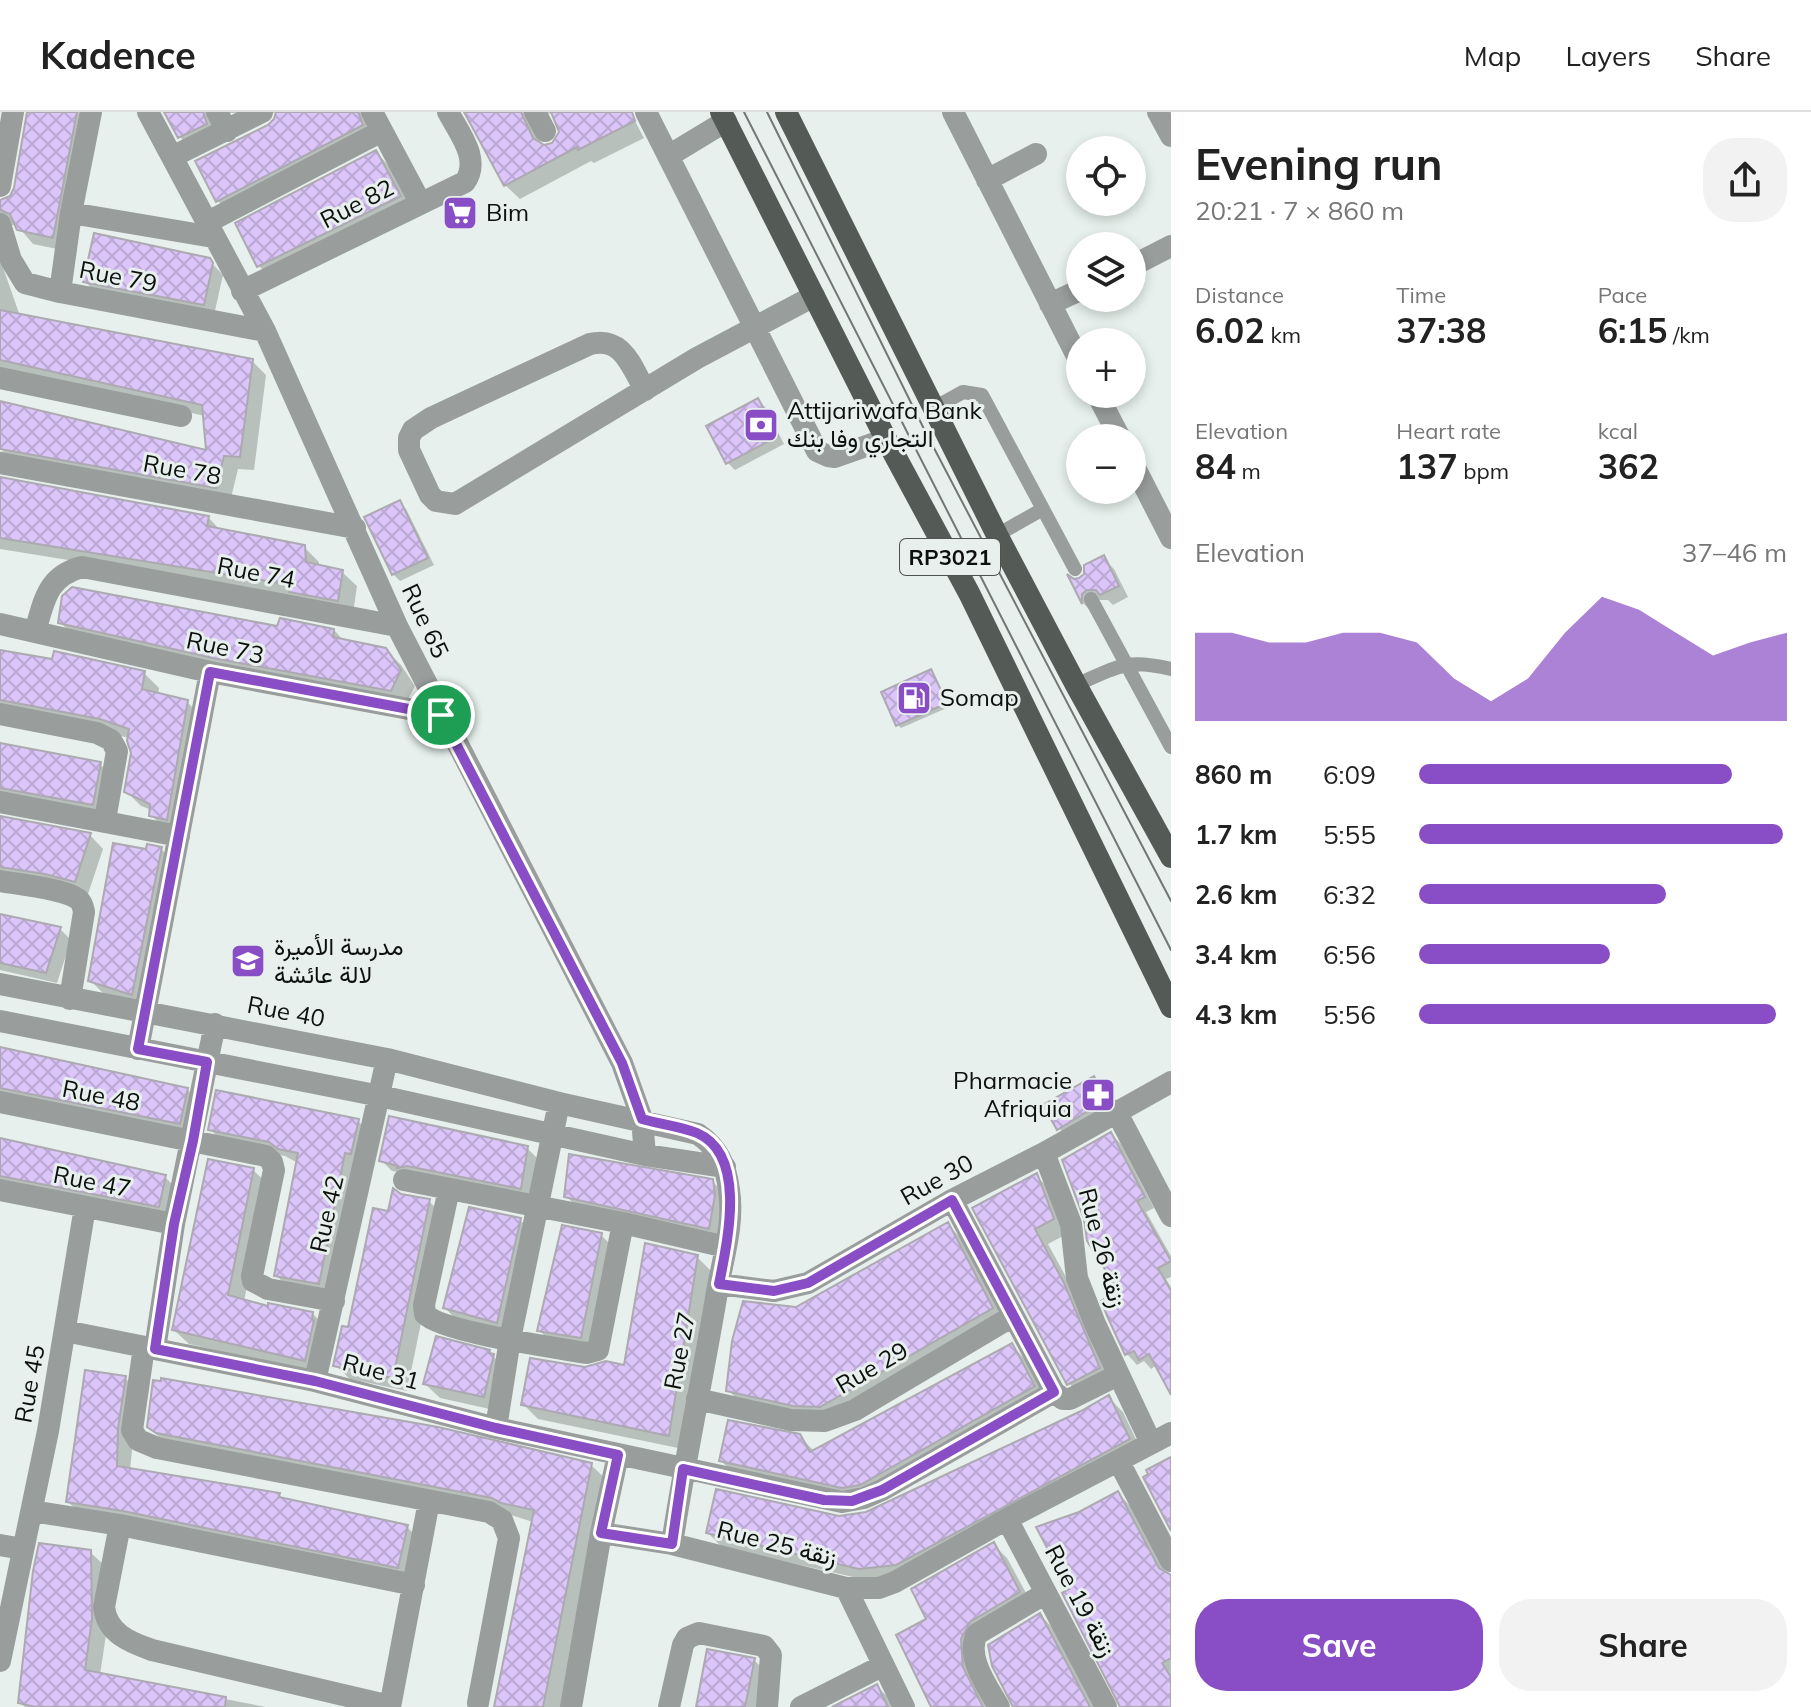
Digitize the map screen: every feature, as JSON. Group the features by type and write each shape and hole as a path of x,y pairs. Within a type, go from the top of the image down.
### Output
{"main road":[{"name":"RP3021","path":"786,112 997,535 1076,685 1170,851"},
{"name":"RP3021","path":"724,117 886,439 969,593 1171,1007"}],"street":[{"path":"0,186 13,112"},
{"path":"60,292 71,213 91,112"},
{"name":"Rue 65","path":"148,112 265,331 397,626 622,1063 642,1119 645,1155"},
{"path":"172,157 222,121 262,112"},
{"name":"Rue 82","path":"242,291 465,182 472,169 468,149 448,112"},
{"path":"646,112 817,451 835,457 886,439"},
{"path":"953,112 1066,335"},
{"path":"1158,112 1171,136"},
{"path":"670,155 724,117"},
{"path":"71,213 209,230 377,121 420,202"},
{"path":"987,180 1036,154"},
{"name":"Rue 79","path":"0,224 11,260 25,283 265,331"},
{"path":"1146,259 1171,246"},
{"path":"645,390 617,347 601,341 431,418 413,430 409,450 430,495 436,501 455,504 645,390 697,358 814,296"},
{"path":"1050,304 1066,297"},
{"path":"0,378 181,416"},
{"name":"Rue 78","path":"0,463 355,528"},
{"path":"1146,489 1171,538"},
{"name":"Rue 74","path":"35,632 46,596 61,574 82,567 397,626"},
{"name":"Rue 73","path":"0,624 210,672 441,715"},
{"path":"138,1049 210,672"},
{"path":"0,714 97,733 115,745 116,761 105,820"},
{"path":"0,802 179,836"},
{"path":"0,881 65,894 77,898 82,904 84,912 70,999"},
{"name":"Rue 40","path":"0,984 387,1059 559,1103 642,1119 698,1134 716,1149 725,1167"},
{"path":"0,1021 380,1096 645,1155 725,1167"},
{"path":"215,1024 132,1430 143,1443 157,1448 489,1512 502,1520 508,1533 478,1703"},
{"name":"Rue 42","path":"315,1381 387,1059"},
{"name":"Rue 30","path":"719,1284 774,1291 808,1283 952,1200 1171,1082"},
{"name":"Rue 48","path":"0,1102 266,1156 274,1170 253,1281 268,1289 334,1301"},
{"path":"496,1428 510,1339 559,1103"},
{"path":"1116,1111 1171,1216"},
{"name":"Rue 26 زنقة","path":"1044,1153 1071,1224 1077,1278 1118,1375 1161,1438"},
{"name":"Rue 27","path":"672,1544 683,1469 726,1247 730,1193 725,1167"},
{"path":"404,1180 623,1223 726,1247"},
{"path":"449,1189 424,1305 425,1314 436,1322 510,1339 587,1353 598,1350 623,1223"},
{"name":"Rue 47","path":"0,1190 174,1224"},
{"path":"952,1200 1054,1392 1063,1399 1070,1399 1118,1375"},
{"name":"Rue 45","path":"0,1661 4,1628 32,1511 85,1207"},
{"name":"Rue 29","path":"697,1399 791,1420 825,1421 855,1410 1013,1316"},
{"name":"Rue 31","path":"65,1331 315,1381 496,1428 824,1500 852,1501 882,1490 1054,1392"},
{"name":"Rue 25 زنقة","path":"601,1533 672,1544 846,1588 879,1588 1161,1438"},
{"path":"571,1707 601,1533 618,1455"},
{"path":"1119,1462 1171,1561"},
{"path":"120,1525 104,1607 105,1617 118,1635 152,1650 390,1707 429,1501"},
{"path":"32,1511 120,1525 414,1585"},
{"name":"Rue 19 زنقة","path":"1007,1519 1106,1707"},
{"path":"0,1545 23,1549"},
{"path":"846,1588 904,1707"},
{"path":"999,1707 976,1663 974,1639 977,1634 1046,1593"},
{"path":"669,1707 683,1645 687,1638 699,1633 764,1646 768,1650 771,1655 767,1707"},
{"path":"801,1707 882,1666"}],"lane":[{"path":"934,408 963,392 982,395 1075,569"},
{"path":"997,535 1043,509"},
{"path":"1091,599 1171,747"},
{"path":"1076,685 1126,663 1147,663 1171,669"}],"building":[{"path":"27,112 77,112 53,238 17,230 10,214 0,210 0,200 10,196 14,188"},
{"path":"164,112 203,112 207,124 178,138"},
{"path":"276,112 358,112 363,125 216,202 195,161 268,125"},
{"path":"464,112 521,112 533,138 544,145 552,143 559,132 551,112 632,112 635,121 578,150 577,147 504,186"},
{"path":"376,150 401,196 257,267 235,223"},
{"path":"94,233 210,258 213,263 204,305 83,282"},
{"path":"0,310 253,359 240,457 224,456 216,488 0,449 0,401 206,450 202,405 0,360"},
{"path":"758,398 778,436 726,464 706,426"},
{"path":"0,477 209,516 207,526 305,545 306,562 343,570 338,601 289,592 292,585 0,538"},
{"path":"400,500 428,558 392,575 364,517"},
{"path":"1104,555 1119,586 1100,595 1096,590 1087,590 1082,594 1082,604 1067,574 1074,579 1079,578 1084,574 1084,565"},
{"path":"72,587 277,626 280,618 334,629 333,637 386,648 401,670 391,691 213,658 58,623 62,596"},
{"path":"0,650 52,659 54,651 145,671 142,689 188,700 167,820 149,816 150,804 124,792 131,753 127,741 129,729 100,719 0,700"},
{"name":"Somap","path":"931,669 947,703 896,726 881,692"},
{"path":"0,743 101,762 93,805 0,788"},
{"path":"0,816 91,833 75,882 0,867"},
{"path":"113,843 146,849 147,844 162,847 132,995 88,981"},
{"path":"0,914 61,927 46,973 0,963"},
{"path":"0,1047 188,1088 180,1124 0,1088"},
{"path":"1094,1076 1107,1099 1057,1130 1043,1105"},
{"path":"216,1090 359,1119 351,1154 345,1153 319,1284 274,1276 298,1153 278,1149 269,1142 208,1130"},
{"path":"389,1116 528,1146 521,1189 407,1166 397,1168 379,1161"},
{"path":"1111,1132 1145,1197 1137,1201 1171,1261 1158,1268 1171,1291 1171,1395 1149,1354 1139,1360 1134,1351 1125,1355 1101,1301 1118,1290 1087,1241 1084,1219 1062,1160"},
{"path":"0,1138 166,1175 159,1207 0,1176"},
{"path":"569,1154 713,1179 715,1195 709,1229 564,1197"},
{"path":"208,1159 254,1168 228,1295 268,1306 268,1303 313,1312 305,1361 172,1330"},
{"path":"1037,1173 1054,1219 1035,1229 1064,1283 1100,1368 1067,1385 972,1208"},
{"path":"393,1188 401,1194 430,1199 393,1378 333,1366 342,1326 348,1327 373,1208 388,1211"},
{"path":"469,1207 521,1218 497,1323 443,1308"},
{"path":"948,1222 993,1308 820,1407 793,1406 726,1391 732,1341 743,1301 796,1307"},
{"path":"562,1225 602,1233 581,1338 537,1331"},
{"path":"645,1243 698,1255 669,1436 521,1405 530,1358 585,1367 606,1361 624,1365"},
{"path":"436,1336 490,1350 489,1353 494,1354 484,1397 423,1384"},
{"path":"1012,1343 1035,1386 860,1485 842,1488 719,1461 728,1420 800,1434 810,1452"},
{"path":"85,1370 126,1376 118,1428 117,1466 280,1493 279,1497 408,1525 398,1568 66,1502"},
{"path":"161,1378 438,1427 592,1463 543,1707 494,1707 534,1510 492,1498 156,1433 147,1427 153,1380 161,1381"},
{"path":"1109,1395 1130,1439 896,1565 859,1569 706,1533 716,1489 839,1516 866,1512"},
{"path":"1171,1457 1171,1531 1143,1477 1148,1474 1146,1470"},
{"path":"1118,1491 1159,1568 1171,1575 1171,1658 1162,1663 1171,1677 1171,1707 1120,1707 1062,1593 1069,1589 1036,1527 1079,1512"},
{"path":"994,1542 1020,1592 970,1622 961,1639 963,1667 983,1707 931,1707 896,1635 926,1619 911,1589"},
{"path":"39,1543 91,1550 92,1619 85,1670 226,1697 225,1707 36,1707 18,1703"},
{"path":"1040,1613 1090,1707 1013,1707 992,1666 988,1645"},
{"path":"707,1649 755,1658 745,1707 696,1707"},
{"path":"877,1684 888,1707 832,1707"}],"tram line":[{"path":"744,112 1171,950"},
{"path":"767,112 924,429 1171,901"}],"place":[{"name":"Bim","path":"460,213"},
{"name":"Attijariwafa Bank التجاري وفا بنك","path":"761,425"},
{"name":"Somap","path":"914,698"},
{"name":"مدرسة الأميرة لالة عائشة","path":"248,961"},
{"name":"Pharmacie Afriquia","path":"1098,1095"}],"route":[{"path":"210,672 441,715 622,1063 642,1119 698,1134 716,1149 725,1167 730,1216 719,1284 774,1291 808,1283 952,1200 1054,1392 882,1490 852,1501 824,1500 683,1469 672,1544 601,1533 618,1455 496,1428 315,1381 155,1349 174,1224 207,1062 138,1049 210,672"}]}
